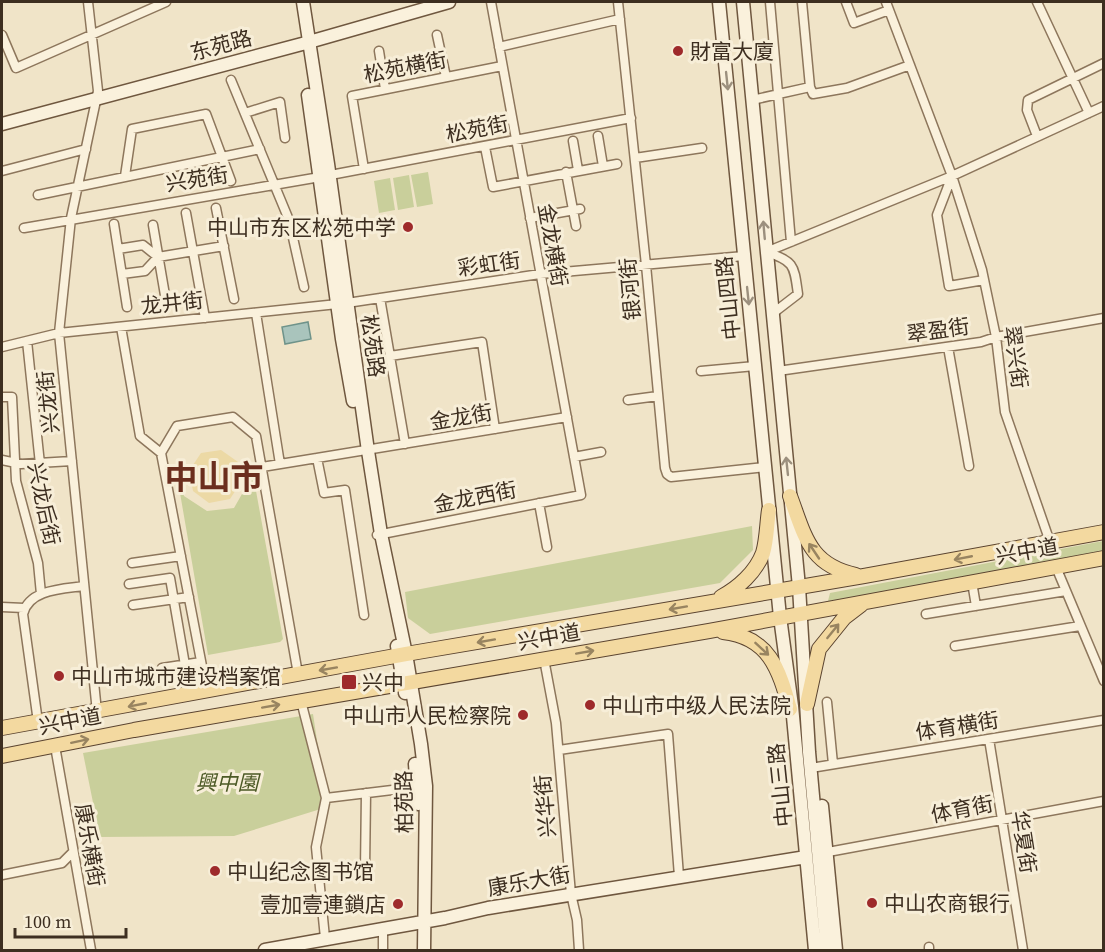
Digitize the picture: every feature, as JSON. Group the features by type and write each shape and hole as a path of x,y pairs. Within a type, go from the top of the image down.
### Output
{"main road":[{"path":"790,496 807,540 819,559 838,571 864,576"},
{"path":"713,602 736,589 752,571 763,553 769,510"},
{"name":"兴中道","path":"2,728 402,655 864,576 1104,532"},
{"name":"兴中道","path":"2,756 134,730 709,631 1104,558"},
{"path":"807,704 819,649 844,618 865,602"},
{"path":"709,631 741,634 754,642 770,657 791,708"}],"street":[{"name":"兴龙街","path":"88,2 98,94 71,219 59,333 97,712"},
{"path":"2,35 16,68 166,2"},
{"path":"295,2 304,40"},
{"path":"303,2 304,40"},
{"name":"东苑路","path":"304,40 424,2"},
{"name":"东苑路","path":"2,117 449,2"},
{"name":"金龙横街","path":"491,2 581,495"},
{"name":"银河街","path":"618,2 665,468 671,477 765,467"},
{"name":"中山四路","path":"719,2 780,617"},
{"name":"中山四路","path":"743,2 799,587"},
{"path":"770,2 791,242"},
{"path":"802,2 810,87 813,94 848,88 910,65"},
{"path":"846,2 854,23 888,6"},
{"path":"1037,2 1089,113"},
{"name":"翠兴街","path":"888,6 952,176 984,280 996,337 1005,412 1050,542"},
{"path":"499,47 620,19"},
{"path":"437,35 446,77"},
{"name":"松苑路","path":"304,40 378,534 402,655"},
{"path":"379,51 385,89"},
{"path":"1037,136 1027,110 1028,100 1104,63"},
{"name":"松苑横街","path":"364,169 352,96 502,66"},
{"path":"231,80 289,220 303,287"},
{"path":"752,100 810,87"},
{"name":"东苑路","path":"2,124 98,94"},
{"path":"245,113 280,102 285,138"},
{"path":"766,252 952,176 1104,106"},
{"path":"125,176 132,129 206,114 231,181"},
{"name":"松苑街","path":"325,176 631,118"},
{"path":"598,136 603,166"},
{"path":"573,141 578,170"},
{"path":"484,147 492,187 616,164"},
{"path":"635,158 702,148"},
{"path":"2,171 86,149"},
{"path":"38,195 260,149"},
{"path":"566,172 577,210 576,226"},
{"name":"兴苑街","path":"24,228 325,176"},
{"path":"952,176 937,215 949,286 984,280"},
{"path":"216,208 234,299"},
{"path":"530,218 577,210"},
{"path":"186,213 205,318"},
{"path":"114,224 127,307"},
{"path":"153,225 166,301"},
{"path":"118,249 143,245 158,257"},
{"path":"122,274 145,271 158,257 224,246"},
{"path":"766,252 781,257 795,269 798,294 772,314"},
{"name":"彩虹街","path":"342,303 540,274 744,256"},
{"path":"380,298 405,444"},
{"name":"龙井街","path":"2,346 59,333 342,303"},
{"path":"256,313 279,464"},
{"name":"翠盈街","path":"778,371 981,342 996,337 1104,318"},
{"path":"121,327 141,436 161,453 207,692"},
{"path":"27,340 40,464"},
{"path":"390,356 482,342 495,429"},
{"path":"948,347 969,466"},
{"path":"701,371 755,366"},
{"path":"628,400 658,396"},
{"name":"兴龙后街","path":"2,397 12,397 16,481 38,563 41,594"},
{"path":"161,453 177,426 233,417 256,436 298,674"},
{"name":"金龙街","path":"262,467 567,417"},
{"path":"574,457 601,452"},
{"path":"317,458 324,493 345,490 364,615"},
{"path":"2,460 40,464 72,461"},
{"name":"金龙西街","path":"378,534 581,495"},
{"path":"539,504 547,548"},
{"path":"132,563 181,556"},
{"path":"1056,567 1104,681"},
{"path":"129,584 170,578 185,665"},
{"path":"972,582 976,606"},
{"path":"38,722 24,608 28,602 41,594 84,586"},
{"name":"中山三路","path":"799,587 809,752 827,951"},
{"path":"926,614 1066,591"},
{"path":"133,605 189,597"},
{"path":"2,607 24,608"},
{"name":"中山三路","path":"780,617 815,951"},
{"path":"955,646 1080,626"},
{"name":"柏苑路","path":"402,655 426,786 417,951"},
{"name":"兴华街","path":"544,659 556,723 571,894 577,920 579,951"},
{"path":"162,668 201,662"},
{"name":"柏苑路","path":"407,682 417,787 420,921 424,951"},
{"path":"301,701 326,798 316,847 325,938"},
{"path":"827,702 833,764"},
{"name":"中山三路","path":"807,704 828,852 836,951"},
{"name":"中山三路","path":"791,708 790,748 807,951"},
{"name":"体育横街","path":"817,767 1104,720"},
{"path":"558,750 668,734 679,876"},
{"name":"华夏街","path":"989,739 1023,951"},
{"name":"康乐横街","path":"55,746 91,951"},
{"path":"326,798 417,787"},
{"path":"365,870 366,793"},
{"name":"体育街","path":"828,852 1104,801"},
{"path":"2,875 62,863 73,852"},
{"name":"康乐大街","path":"265,951 571,894 800,858"},
{"path":"383,928 383,951"}],"green space":[{"path":"428,172 433,204 417,207 411,175"},
{"path":"409,175 414,207 398,210 393,178"},
{"path":"390,178 395,210 379,213 374,181"},
{"path":"250,480 254,480 283,639 280,642 208,655 180,493 183,492 184,496 207,511 234,508"},
{"path":"752,526 753,550 720,583 430,634 408,618 405,592"},
{"path":"1103,541 1103,553 828,601 830,593"},
{"name":"興中園","path":"313,714 327,807 234,836 100,837 83,753"}],"sand":[{"path":"221,450 238,462 241,482 230,499 209,503 193,491 189,471 201,453"}],"water":[{"path":"308,322 311,339 285,344 282,327"}],"place":[{"name":"財富大廈","path":"678,51"},
{"name":"中山市东区松苑中学","path":"408,227"},
{"name":"中山市城市建设档案馆","path":"59,676"},
{"name":"兴中","path":"349,682"},
{"name":"中山市中级人民法院","path":"590,705"},
{"name":"中山市人民检察院","path":"523,715"},
{"name":"中山纪念图书馆","path":"215,871"},
{"name":"中山农商银行","path":"872,903"},
{"name":"壹加壹連鎖店","path":"398,904"}],"district":[{"name":"中山市","path":"214,477"}]}
